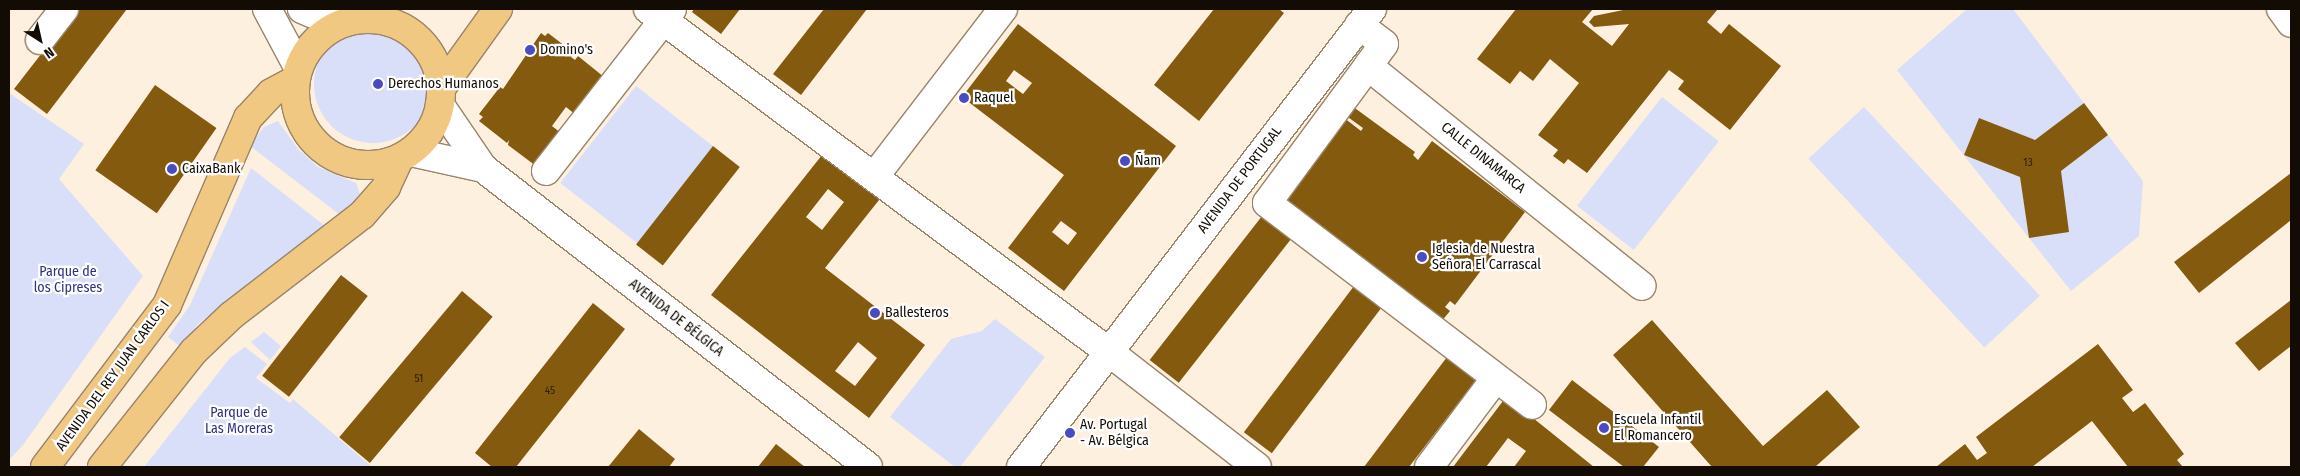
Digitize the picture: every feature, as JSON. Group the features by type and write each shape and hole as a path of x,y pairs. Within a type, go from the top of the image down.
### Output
{"main road":[{"path":"102,467 194,351 224,321 362,215 386,187 405,155 430,131 441,96 498,9"},
{"path":"405,155 377,165 354,164 332,156 314,143 302,124 295,102 297,74 314,42 347,18 390,21 410,31 426,46 437,65 441,96"},
{"name":"AVENIDA DEL REY JUAN CARLOS I","path":"45,467 167,305 248,118 270,93 297,74"}],"street":[{"path":"40,40 64,9"},
{"path":"266,9 297,74"},
{"path":"302,9 347,18"},
{"path":"874,178 1003,9"},
{"path":"2281,9 2291,22"},
{"path":"546,171 661,13 874,178 1109,352 1257,467"},
{"path":"1365,17 1384,44 1267,203 1495,379 1532,405"},
{"name":"AVENIDA DE PORTUGAL","path":"1021,467 1365,17"},
{"name":"CALLE DINAMARCA","path":"1368,66 1642,286"},
{"path":"441,96 483,168"},
{"path":"405,155 483,168"},
{"name":"AVENIDA DE BÉLGICA","path":"483,168 868,467"},
{"path":"1429,467 1495,379"}],"green space":[{"path":"1967,9 2013,9 2084,103 2035,140 1979,118 1964,155 2020,177 2029,237 2061,171 2108,135 2143,181 2139,236 2071,291 1897,70"},
{"path":"373,25 395,30 415,42 427,62 432,84 427,106 415,126 395,138 373,143 351,138 331,126 319,106 314,84 319,62 331,42 351,30"},
{"path":"636,86 713,146 637,243 560,183"},
{"name":"Parque de los Cipreses","path":"9,93 84,144 59,179 143,276 23,445 9,460"},
{"path":"1662,97 1719,141 1634,250 1577,206"},
{"path":"1864,107 2040,296 1984,348 1808,159"},
{"path":"278,121 298,149 318,167 356,183 361,197 344,218 250,146 264,127"},
{"path":"251,168 325,226 198,324 181,347 168,337 190,305"},
{"path":"995,319 1045,357 960,467 955,467 890,417 951,339 982,331"},
{"path":"264,332 281,346 270,360 251,342"},
{"name":"Parque de Las Moreras","path":"245,347 267,364 256,378 290,403 293,399 372,467 144,467 230,358"}],"building":[{"path":"76,9 127,9 47,114 14,89"},
{"path":"694,9 740,9 721,34 692,12"},
{"path":"824,9 867,9 801,95 773,74"},
{"path":"1214,9 1279,9 1284,13 1199,121 1154,85"},
{"path":"1516,9 1593,9 1582,22 1612,46 1629,24 1594,27 1589,22 1594,16 1628,9 1718,9 1707,22 1721,34 1729,24 1781,66 1730,130 1678,89 1684,81 1669,70 1587,173 1568,159 1564,164 1553,156 1558,150 1538,135 1579,83 1550,59 1533,81 1520,71 1510,84 1477,59"},
{"path":"1018,24 1176,146 1064,291 1008,248 1064,175 962,97","holes":["1014,70 1032,83 1023,94 1006,81","1061,221 1077,233 1068,245 1052,232"]},
{"path":"541,33 545,36 548,33 574,53 571,57 575,60 578,56 604,77 576,115 566,107 552,126 566,137 536,166 508,145 509,140 507,143 479,121 483,117 479,114 500,87 503,89"},
{"path":"155,85 216,128 157,213 95,170"},
{"path":"2084,103 2108,135 2061,171 2069,232 2029,238 2020,177 1964,155 1979,118 2035,140"},
{"name":"Iglesia de Nuestra Señora El Carrascal","path":"1352,106 1415,152 1413,155 1418,160 1432,141 1525,212 1455,305 1450,301 1445,307 1450,311 1440,323 1275,199 1339,114 1361,131 1363,128 1345,115"},
{"path":"713,146 740,167 663,265 636,245"},
{"path":"826,150 883,195 825,268 925,345 869,418 711,295","holes":["828,189 844,202 822,230 806,217","858,342 877,358 855,386 835,371"]},
{"path":"2291,173 2291,220 2199,293 2174,262"},
{"path":"1266,211 1295,234 1179,383 1150,360"},
{"path":"341,275 368,296 289,397 262,376"},
{"path":"1357,282 1385,303 1272,453 1244,432"},
{"path":"462,291 493,317 370,463 339,437"},
{"path":"2291,300 2291,346 2259,371 2235,343"},
{"path":"593,303 625,329 516,467 492,467 475,453"},
{"path":"1652,320 1763,446 1827,390 1860,427 1815,467 1712,467 1613,355"},
{"path":"2098,344 2133,390 2122,398 2133,412 2145,403 2184,454 2177,460 2183,467 2128,467 2092,421 2032,467 1936,467 1965,444 1977,460 1987,453 1976,437"},
{"path":"1450,353 1479,376 1409,467 1364,467"},
{"name":"Escuela Infantil El Romancero","path":"1572,380 1659,447 1643,467 1624,467 1549,410"},
{"path":"1503,401 1515,409 1518,406 1594,467 1514,467 1526,451 1508,438 1486,467 1453,467"},
{"path":"639,429 675,459 669,467 608,467"},
{"path":"776,444 805,467 758,467"}],"place":[{"name":"Domino's","path":"530,50"},
{"name":"Derechos Humanos","path":"378,84"},
{"name":"Raquel","path":"964,98"},
{"name":"Ñam","path":"1125,161"},
{"name":"CaixaBank","path":"172,169"},
{"name":"Iglesia de Nuestra Señora El Carrascal","path":"1422,257"},
{"name":"Ballesteros","path":"875,313"},
{"name":"Escuela Infantil El Romancero","path":"1604,428"},
{"name":"Av. Portugal - Av. Bélgica","path":"1070,433"}]}
